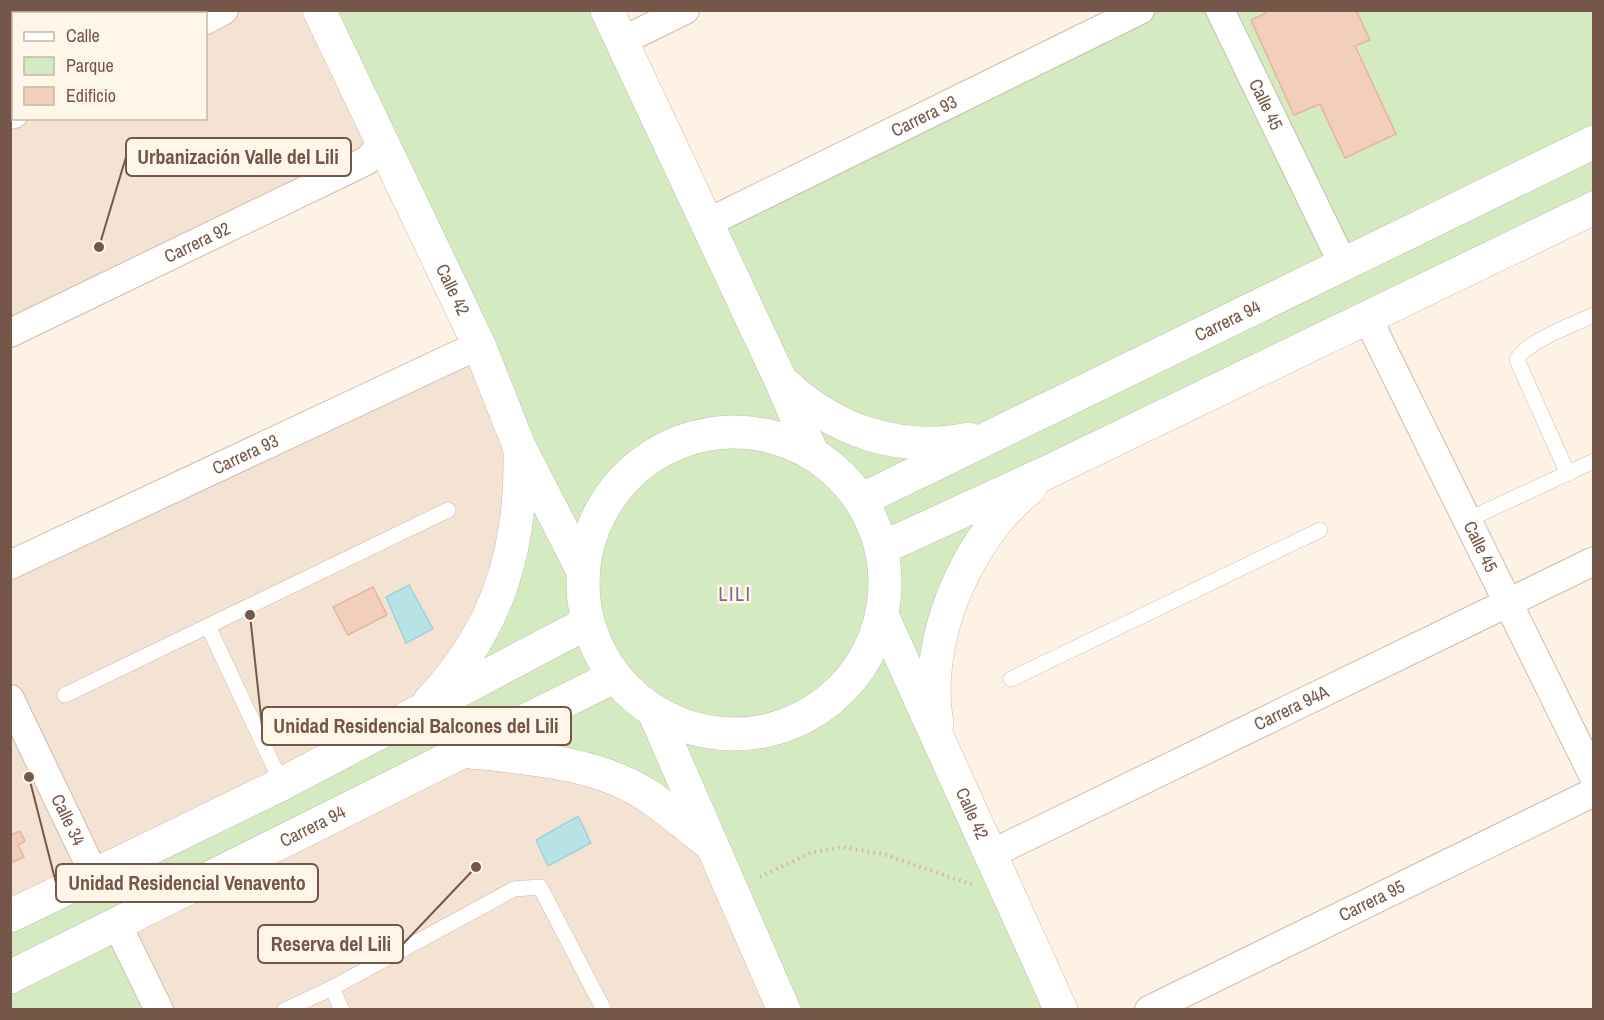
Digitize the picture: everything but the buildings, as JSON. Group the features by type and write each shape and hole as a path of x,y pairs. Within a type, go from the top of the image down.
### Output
{"street":[{"path":"207,19 224,10"},
{"name":"Calle 42","path":"319,10 479,345 519,446 583,571"},
{"path":"608,10 781,381 812,453"},
{"path":"622,41 685,10"},
{"name":"Carrera 93","path":"707,223 1140,10"},
{"name":"Calle 45","path":"1220,10 1343,264"},
{"name":"Carrera 94","path":"861,500 1593,142"},
{"name":"Carrera 92","path":"10,333 366,161 382,146"},
{"path":"882,548 1052,470 1593,208"},
{"name":"Calle 45","path":"1367,317 1593,777"},
{"name":"Carrera 93","path":"10,565 479,345"},
{"path":"781,381 823,415 873,436 900,441 946,442 982,436 1008,427"},
{"path":"739,432 777,438 812,453 839,474 861,500 877,531 882,548 885,593 882,615 870,649 850,679 824,704 792,722 758,732 722,734 687,727 654,712 613,677 593,641 587,623 583,606 583,571 590,534 607,500 633,470 664,449 700,435 739,432"},
{"path":"416,715 456,671 479,638 500,593 514,544 520,495 519,446"},
{"path":"945,754 937,720 936,684 939,649 950,605 977,548 1024,492 1052,470"},
{"name":"Carrera 94A","path":"991,854 1593,561"},
{"name":"Calle 42","path":"882,615 1062,1010"},
{"path":"10,916 282,784 587,623"},
{"name":"Carrera 94","path":"10,977 613,677"},
{"name":"Calle 34","path":"10,699 94,874"},
{"path":"654,712 784,1010"},
{"path":"464,751 559,763 604,775 645,794 711,845"},
{"name":"Carrera 95","path":"1149,1010 1593,792"},
{"path":"117,924 159,1010"}],"lane":[{"path":"1568,474 1517,360 1520,353 1530,346 1593,315"},
{"path":"1467,520 1593,461"},
{"path":"65,695 448,510"},
{"path":"1011,679 1320,530"},
{"path":"208,626 282,784"},
{"path":"285,1010 332,988 514,889 540,887 604,1010"},
{"path":"332,988 342,1010"}],"path":[{"path":"760,877 810,853 842,848 883,854 970,885 982,886"}],"shaded area":[{"path":"11,11 319,11 382,146 11,333"},
{"path":"479,345 521,495 451,679 11,916 10,565"},
{"path":"464,751 559,763 711,845 784,1009 159,1009 117,924"}],"green space":[{"path":"319,11 607,11 707,223 1140,11 1593,11 1593,208 1052,470 977,548 937,720 1061,1009 784,1009 711,845 646,794 464,751 118,924 159,1009 11,1010 11,916 416,715 479,638 519,446"}],"water":[{"path":"409,585 433,629 406,643 386,597"},
{"path":"578,816 591,843 548,866 536,840"}],"place":[{"name":"Urbanización Valle del Lili","path":"99,247"},
{"name":"Unidad Residencial Balcones del Lili","path":"250,615"},
{"name":"Unidad Residencial Venavento","path":"29,777"},
{"name":"Reserva del Lili","path":"476,867"}],"district":[{"name":"LILI","path":"735,594"}]}
